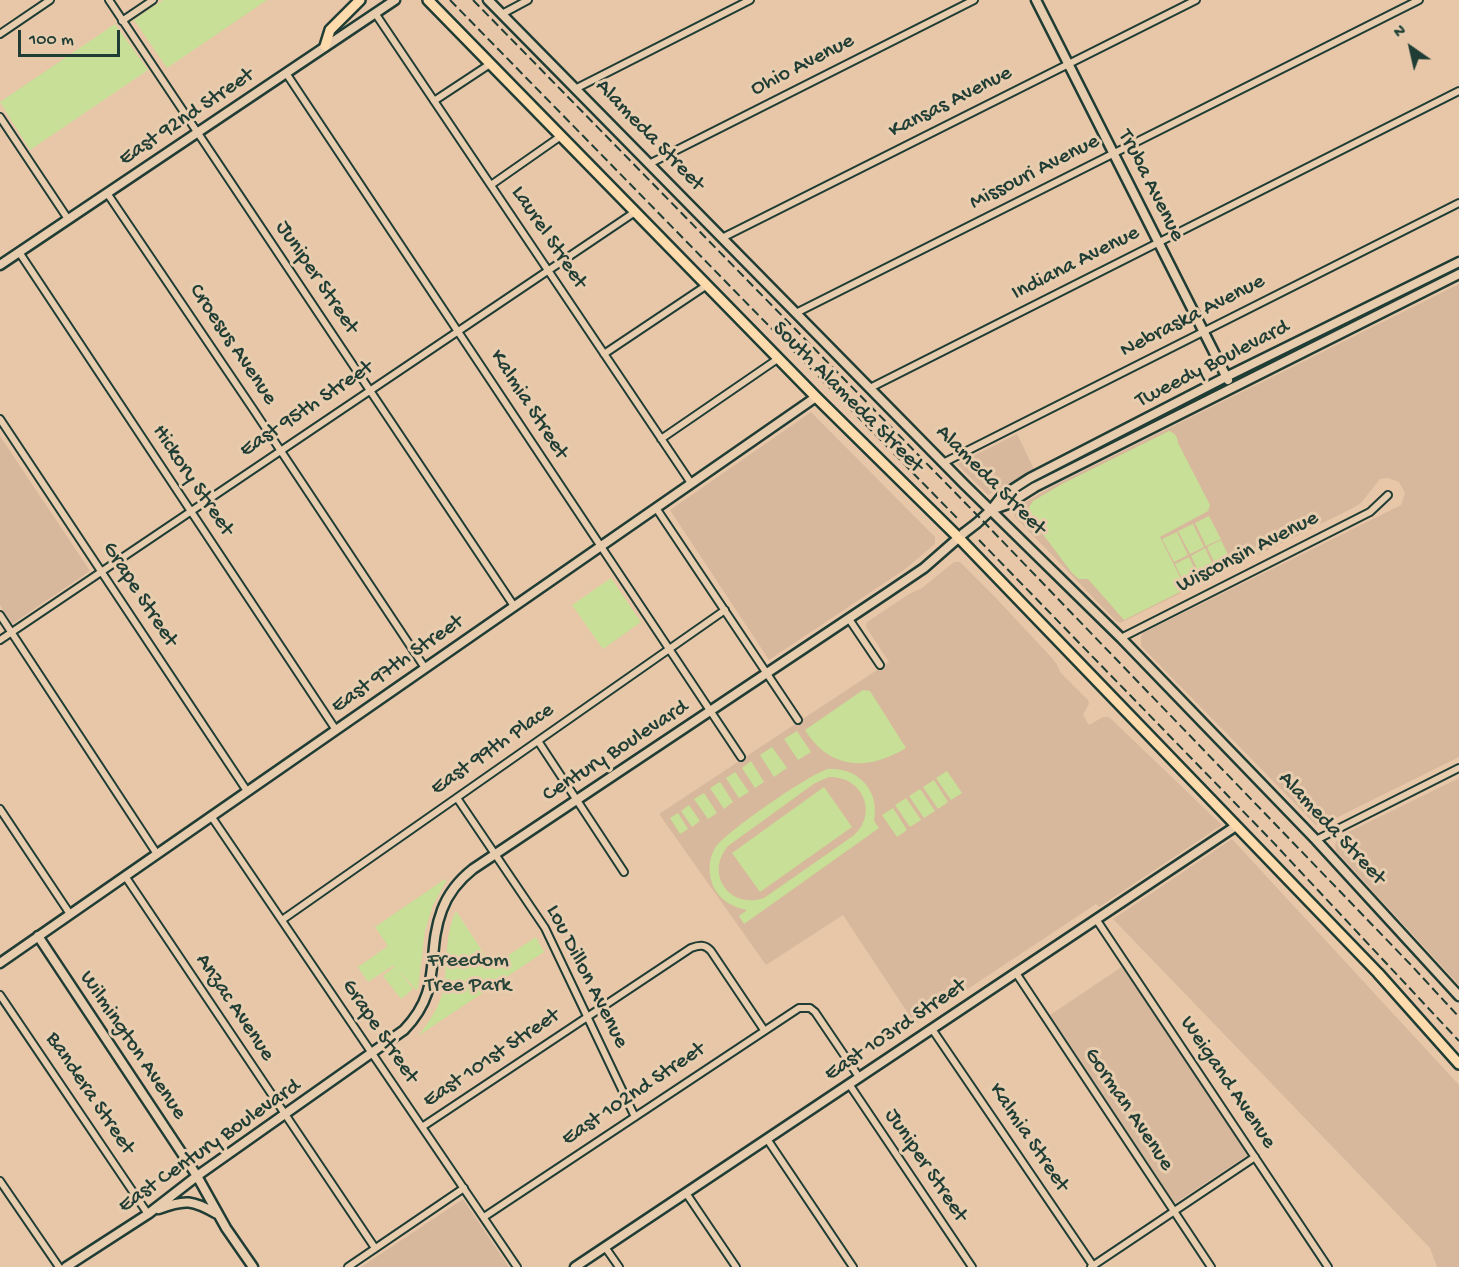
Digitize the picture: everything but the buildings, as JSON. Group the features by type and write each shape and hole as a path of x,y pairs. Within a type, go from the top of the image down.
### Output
{"main road":[{"path":"326,46 330,30 360,0"},
{"name":"South Alameda Street","path":"428,0 816,397 962,536 1236,826"},
{"path":"1236,826 1378,973 1459,1064"}],"street":[{"path":"0,33 50,0"},
{"name":"Juniper Street","path":"109,0 514,606"},
{"path":"122,21 153,0"},
{"name":"East 92nd Street","path":"0,265 395,0"},
{"name":"Alameda Street","path":"488,0 943,463 1121,638 1316,840 1459,996"},
{"path":"502,14 528,0"},
{"path":"575,89 750,0"},
{"name":"Ohio Avenue","path":"649,164 974,0"},
{"name":"Truba Avenue","path":"1036,0 1232,387"},
{"name":"Kansas Avenue","path":"722,238 1196,0"},
{"name":"Missouri Avenue","path":"796,313 1419,0"},
{"name":"Laurel Street","path":"375,13 691,483"},
{"path":"434,101 490,64"},
{"name":"Kalmia Street","path":"286,73 741,757"},
{"name":"Indiana Avenue","path":"870,388 1459,91"},
{"path":"0,117 68,219"},
{"path":"490,185 561,136"},
{"name":"Croesus Avenue","path":"107,193 425,668"},
{"name":"Nebraska Avenue","path":"943,463 1459,203"},
{"name":"East 95th Street","path":"0,640 369,389 635,212"},
{"name":"Hickory Street","path":"19,252 336,730"},
{"name":"Tweedy Boulevard","path":"962,536 991,510 1002,496 1030,478 1226,377 1459,262"},
{"name":"Tweedy Boulevard","path":"991,510 1008,504 1035,487 1459,274"},
{"path":"604,354 707,285"},
{"path":"661,439 780,358"},
{"name":"East 97th Street","path":"0,963 816,397"},
{"name":"Grape Street","path":"0,418 247,791"},
{"name":"Wisconsin Avenue","path":"1121,638 1370,512 1388,495"},
{"path":"656,508 798,720"},
{"name":"Century Boulevard","path":"372,1054 404,1030 418,1014 432,975 438,924 447,899 463,877 924,568 962,536"},
{"name":"East 99th Place","path":"282,920 725,610"},
{"path":"0,615 157,854"},
{"path":"849,619 880,665"},
{"path":"538,741 624,872"},
{"path":"1316,840 1459,768"},
{"name":"Lou Dillon Avenue","path":"457,798 545,928 635,1117"},
{"path":"0,809 70,914"},
{"name":"Grape Street","path":"211,816 517,1267"},
{"name":"East 103rd Street","path":"575,1267 1236,826"},
{"name":"Anzac Avenue","path":"125,876 375,1248"},
{"name":"Weigand Avenue","path":"1096,919 1328,1267"},
{"name":"Wilmington Avenue","path":"38,936 197,1176 253,1267"},
{"name":"East 101st Street","path":"422,1127 691,948 703,945 711,951 764,1030"},
{"name":"Gorman Avenue","path":"1016,973 1211,1267"},
{"name":"Bandera Street","path":"0,995 148,1214"},
{"name":"East 102nd Street","path":"484,1218 799,1008 807,1008 815,1012 859,1077"},
{"name":"Kalmia Street","path":"932,1029 1092,1266"},
{"name":"East Century Boulevard","path":"66,1267 148,1214 197,1176 372,1054"},
{"name":"Juniper Street","path":"849,1084 972,1267"},
{"path":"767,1139 853,1267"},
{"path":"1092,1266 1255,1157"},
{"path":"0,1180 59,1267"},
{"path":"348,1267 464,1188"},
{"path":"686,1193 735,1267"},
{"path":"148,1214 174,1203 192,1201 219,1215"},
{"path":"605,1247 619,1267"}],"shaded area":[{"path":"1459,284 1459,757 1322,825 1316,825 1141,646 1141,637 1143,633 1401,505 1405,493 1399,482 1388,478 1380,479 1361,503 1353,508 1120,623 1015,517 1014,509 1055,485"},
{"path":"811,412 935,537 935,544 904,570 769,660 670,510"},
{"path":"1017,434 1034,469 988,495 957,464"},
{"path":"0,436 90,571 12,624 0,605"},
{"path":"954,562 960,562 996,598 1052,658 1060,672 1088,700 1089,704 1083,715 1089,725 1103,717 1109,717 1222,825 1099,907 1096,904 915,1024 843,915 766,965 659,814 889,662 866,627 867,622 922,588"},
{"path":"1459,778 1459,985 1336,851 1335,845 1340,836"},
{"path":"1232,839 1459,1085 1459,1267 1437,1267 1430,1248 1113,919"},
{"path":"1123,966 1249,1154 1174,1204 1047,1017"},
{"path":"463,1199 509,1267 361,1267"}],"green space":[{"path":"163,0 267,0 167,68 134,20"},
{"path":"115,24 148,70 30,150 0,102"},
{"path":"1169,431 1177,437 1210,505 1208,511 1160,537 1186,589 1124,620 1088,579 1079,579 1072,573 1030,517 1029,507 1033,501 1062,484"},
{"path":"1209,516 1221,539 1206,546 1195,523"},
{"path":"1193,524 1204,547 1190,554 1178,531"},
{"path":"1177,532 1188,555 1174,562 1162,539"},
{"path":"1221,540 1232,563 1218,570 1207,547"},
{"path":"1205,548 1216,571 1202,579 1191,556"},
{"path":"1189,557 1200,580 1186,587 1175,564"},
{"path":"611,578 641,622 603,649 572,605"},
{"path":"863,690 870,691 906,748 878,761 851,763 826,753 805,730"},
{"path":"797,731 811,752 798,760 784,739"},
{"path":"772,747 787,768 774,777 760,755"},
{"path":"751,761 764,782 755,788 742,768"},
{"path":"828,769 839,769 849,772 865,783 874,800 874,821 879,828 744,924 739,916 747,910 728,903 714,888 710,868 715,848 750,817","holes":["829,777 841,778 858,789 864,798 866,807 861,827 853,836 764,898 741,899 724,887 719,868 721,857 728,846 815,783"]},
{"path":"947,771 962,793 951,800 936,778"},
{"path":"735,772 749,792 739,798 726,778"},
{"path":"934,780 948,802 938,809 923,787"},
{"path":"720,782 733,802 724,809 710,788"},
{"path":"824,787 852,827 760,892 732,853"},
{"path":"920,789 935,811 924,818 909,796"},
{"path":"704,793 717,813 708,819 694,799"},
{"path":"906,798 921,820 910,827 895,805"},
{"path":"689,805 700,821 692,827 681,811"},
{"path":"893,808 907,830 897,837 882,815"},
{"path":"678,813 688,829 680,834 670,818"},
{"path":"445,879 433,905 425,931 418,989 416,990 397,968 413,989 401,999 383,976 394,965 368,982 358,967 388,946 375,927"},
{"name":"Freedom Tree Park","path":"456,911 492,966 536,937 544,952 418,1036 433,1015 443,991 450,930"}],"railway":[{"path":"450,0 957,518"},
{"path":"473,0 981,519 1459,1017"},
{"path":"979,540 1270,839 1459,1041"}]}
